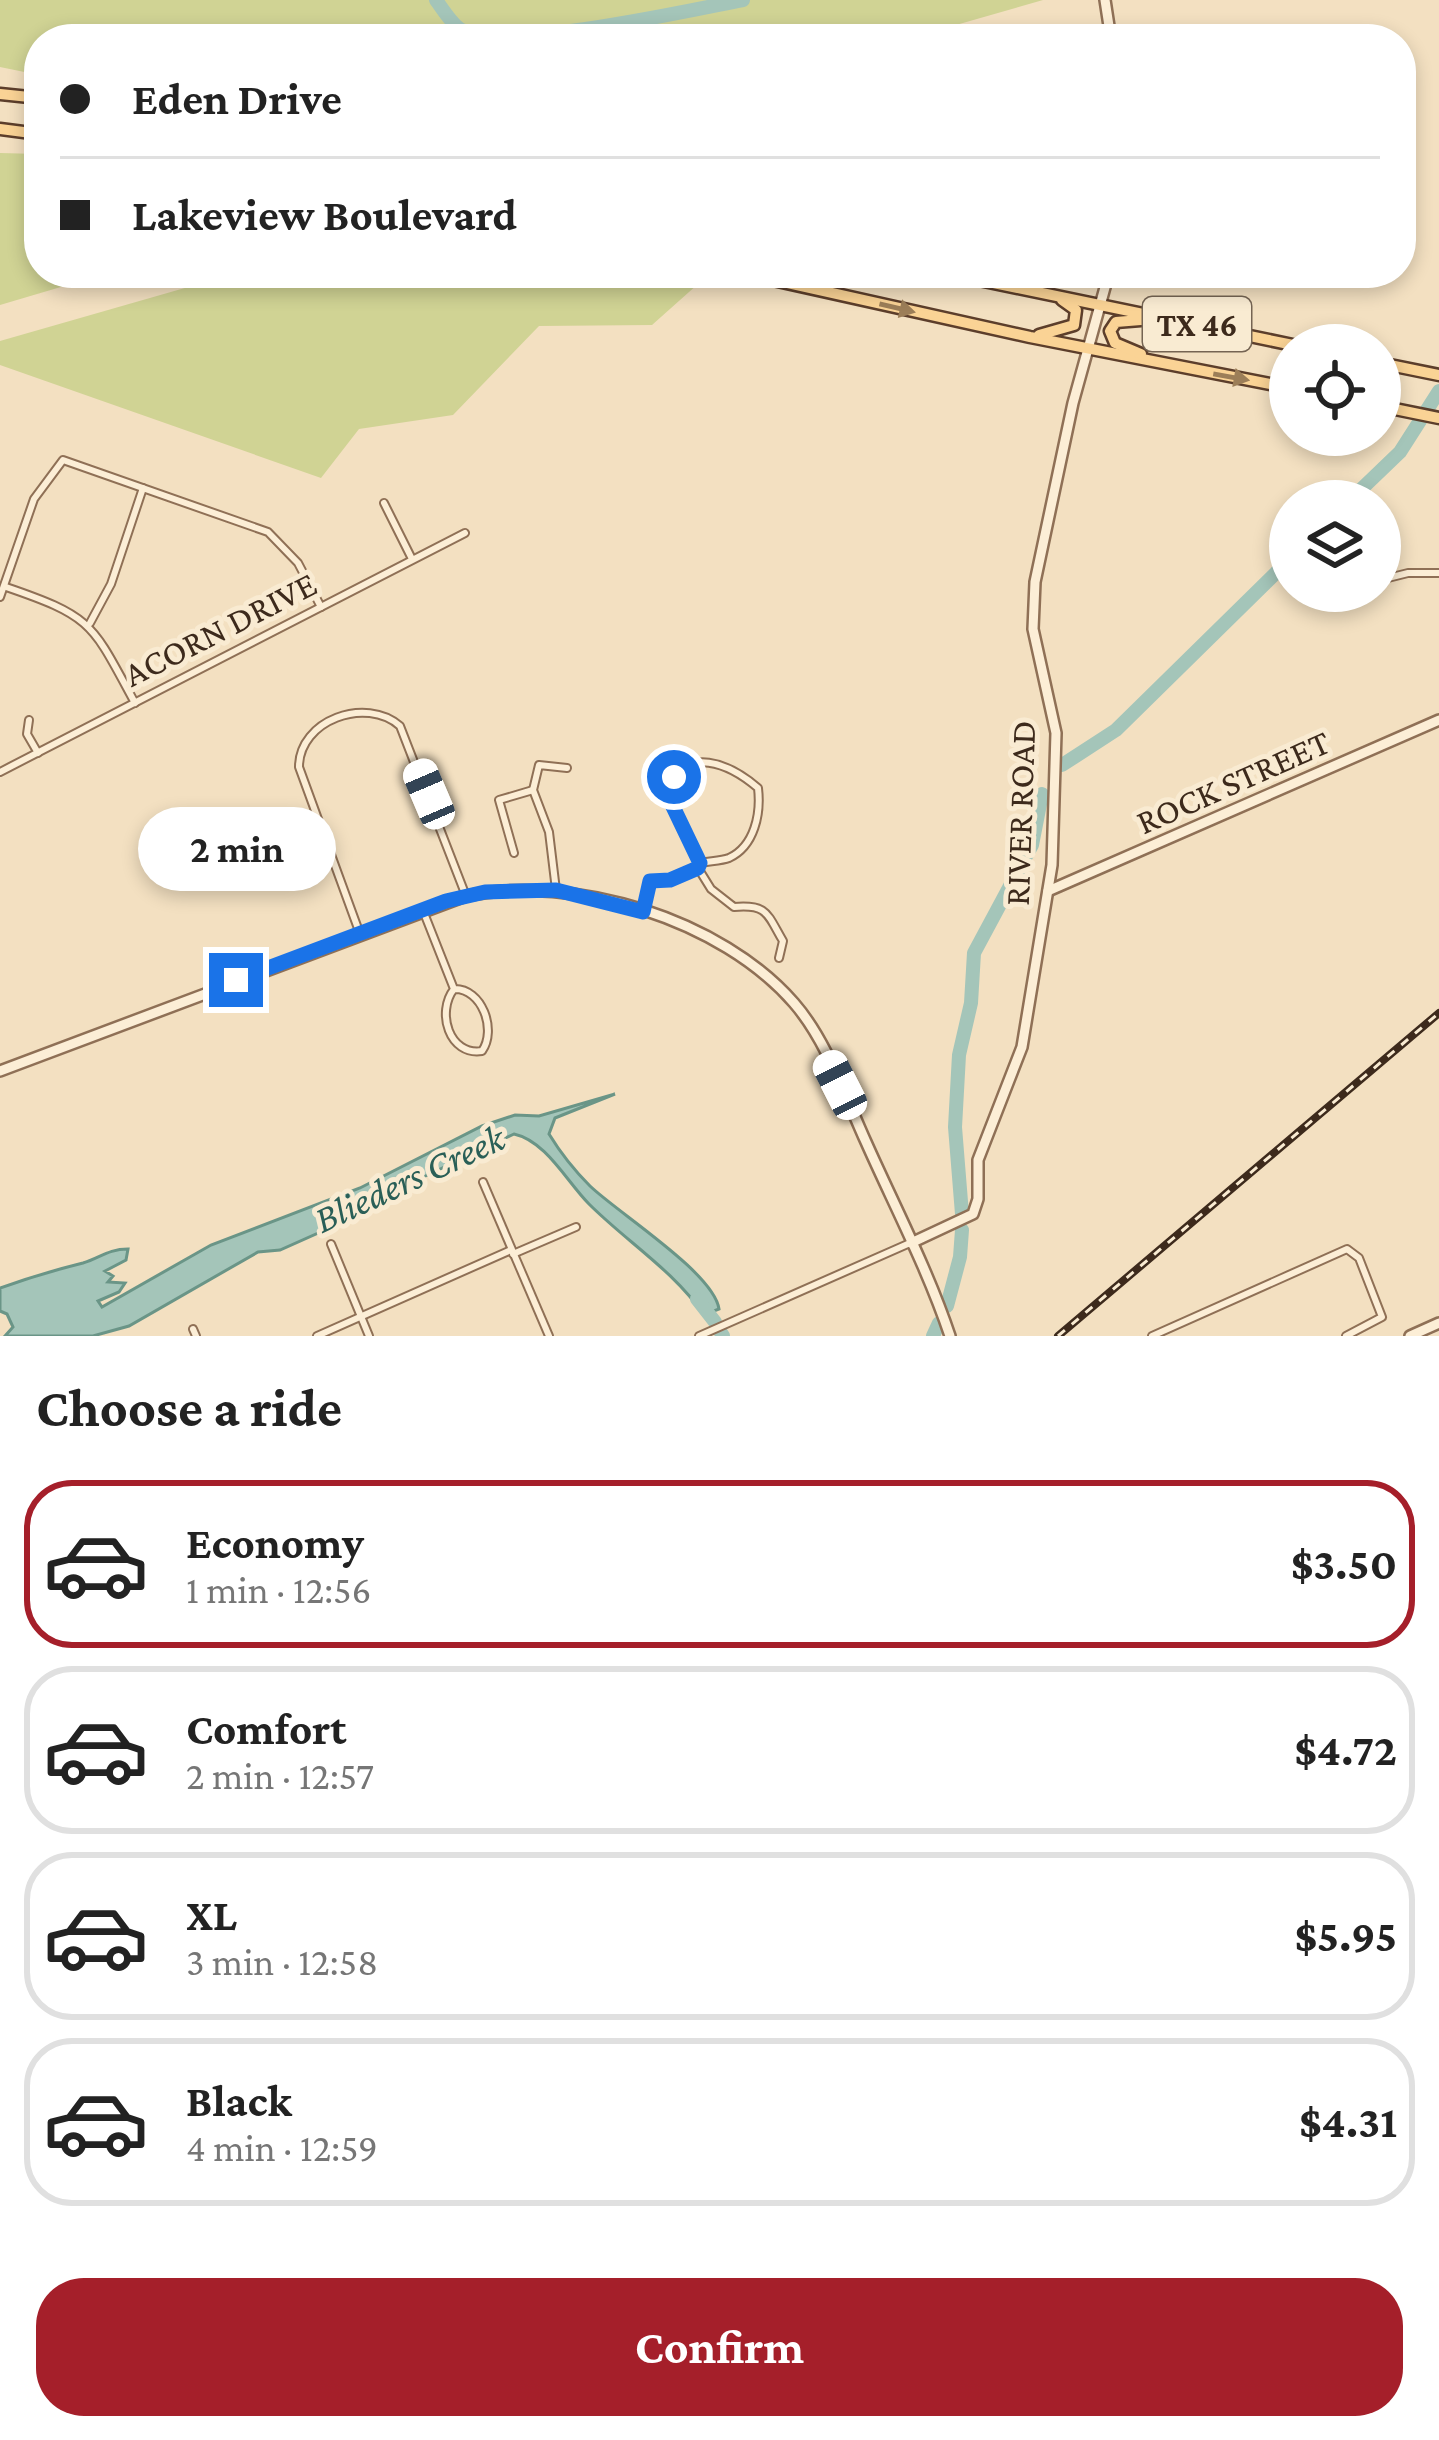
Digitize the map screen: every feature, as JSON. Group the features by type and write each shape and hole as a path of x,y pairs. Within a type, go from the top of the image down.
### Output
{"main road":[{"name":"TX 46","path":"810,288 1269,384"},
{"name":"TX 46","path":"1020,288 1269,340"},
{"path":"1030,337 1070,328 1076,321 1072,305 1050,294"},
{"path":"1172,319 1124,320 1116,322 1110,332 1114,343 1172,367"},
{"path":"1401,367 1439,375"},
{"path":"1401,410 1439,418"}],"street":[{"name":"RIVER ROAD","path":"910,1243 968,1219 976,1208 978,1160 1019,1056 1053,855 1056,733 1035,642 1033,600 1104,288"},
{"path":"0,597 34,500 63,460 268,532 298,562 320,608"},
{"path":"89,624 112,584 143,488"},
{"path":"384,503 413,560"},
{"name":"ACORN DRIVE","path":"0,772 465,533"},
{"path":"1401,575 1439,573"},
{"path":"5,587 58,605 89,624 135,703"},
{"path":"360,934 299,767 309,734 330,721 367,713 400,726 466,896"},
{"path":"29,719 27,734 38,753"},
{"name":"ROCK STREET","path":"1048,891 1439,720"},
{"path":"643,912 650,881 670,880 699,866 727,859 740,850 761,813 758,788 737,770 714,761 688,767 665,790 699,866 711,889 734,907 756,905 766,910 783,941 779,958"},
{"path":"556,890 549,832 533,790 539,765 567,768"},
{"path":"514,854 499,800 533,790"},
{"path":"0,1071 466,896 509,889 556,890 643,912 714,939 755,967 793,1002 840,1085 950,1336"},
{"path":"423,910 454,989"},
{"path":"454,989 470,991 482,1012 490,1038 482,1051 471,1053 458,1047 443,1008 454,989"},
{"path":"483,1182 549,1336"},
{"path":"317,1336 576,1227"},
{"path":"699,1336 910,1243"},
{"path":"331,1244 369,1336"},
{"path":"1152,1336 1347,1249 1359,1258 1382,1317 1346,1336"},
{"path":"1411,1336 1439,1323"}],"green space":[{"path":"0,0 1043,0 959,24 24,24 24,72 0,67"},
{"path":"0,153 24,154 24,288 57,288 0,305"},
{"path":"185,288 694,288 652,325 539,326 453,415 359,429 321,478 0,365 0,341"}],"water":[{"path":"615,1094 555,1118 549,1134 590,1186 701,1278 719,1309 704,1315 664,1270 589,1204 546,1153 514,1134 415,1181 372,1209 280,1250 258,1252 129,1326 93,1336 5,1336 13,1327 0,1311 0,1288 128,1249 126,1260 105,1271 113,1276 108,1282 125,1283 119,1292 98,1301 102,1307 211,1245 360,1188 482,1126 515,1115 539,1116"}],"waterway":[{"name":"Blieders Creek","path":"436,0 455,24"},
{"name":"Blieders Creek","path":"613,24 743,0"},
{"name":"Blieders Creek","path":"1371,480 1400,452 1439,391"},
{"name":"Blieders Creek","path":"1062,765 1116,730 1269,580"},
{"name":"Blieders Creek","path":"962,1214 955,1127 959,1055 971,1003 974,953 1032,845 1042,794"},
{"name":"Blieders Creek","path":"947,1306 962,1230"},
{"name":"Blieders Creek","path":"697,1299 715,1322"},
{"name":"Blieders Creek","path":"933,1336 939,1323"}],"railway":[{"path":"1058,1336 1439,1013"}],"route":[{"path":"236,980 446,901 485,892 556,890 643,912 650,881 670,880 700,863 665,790 674,777"}]}
